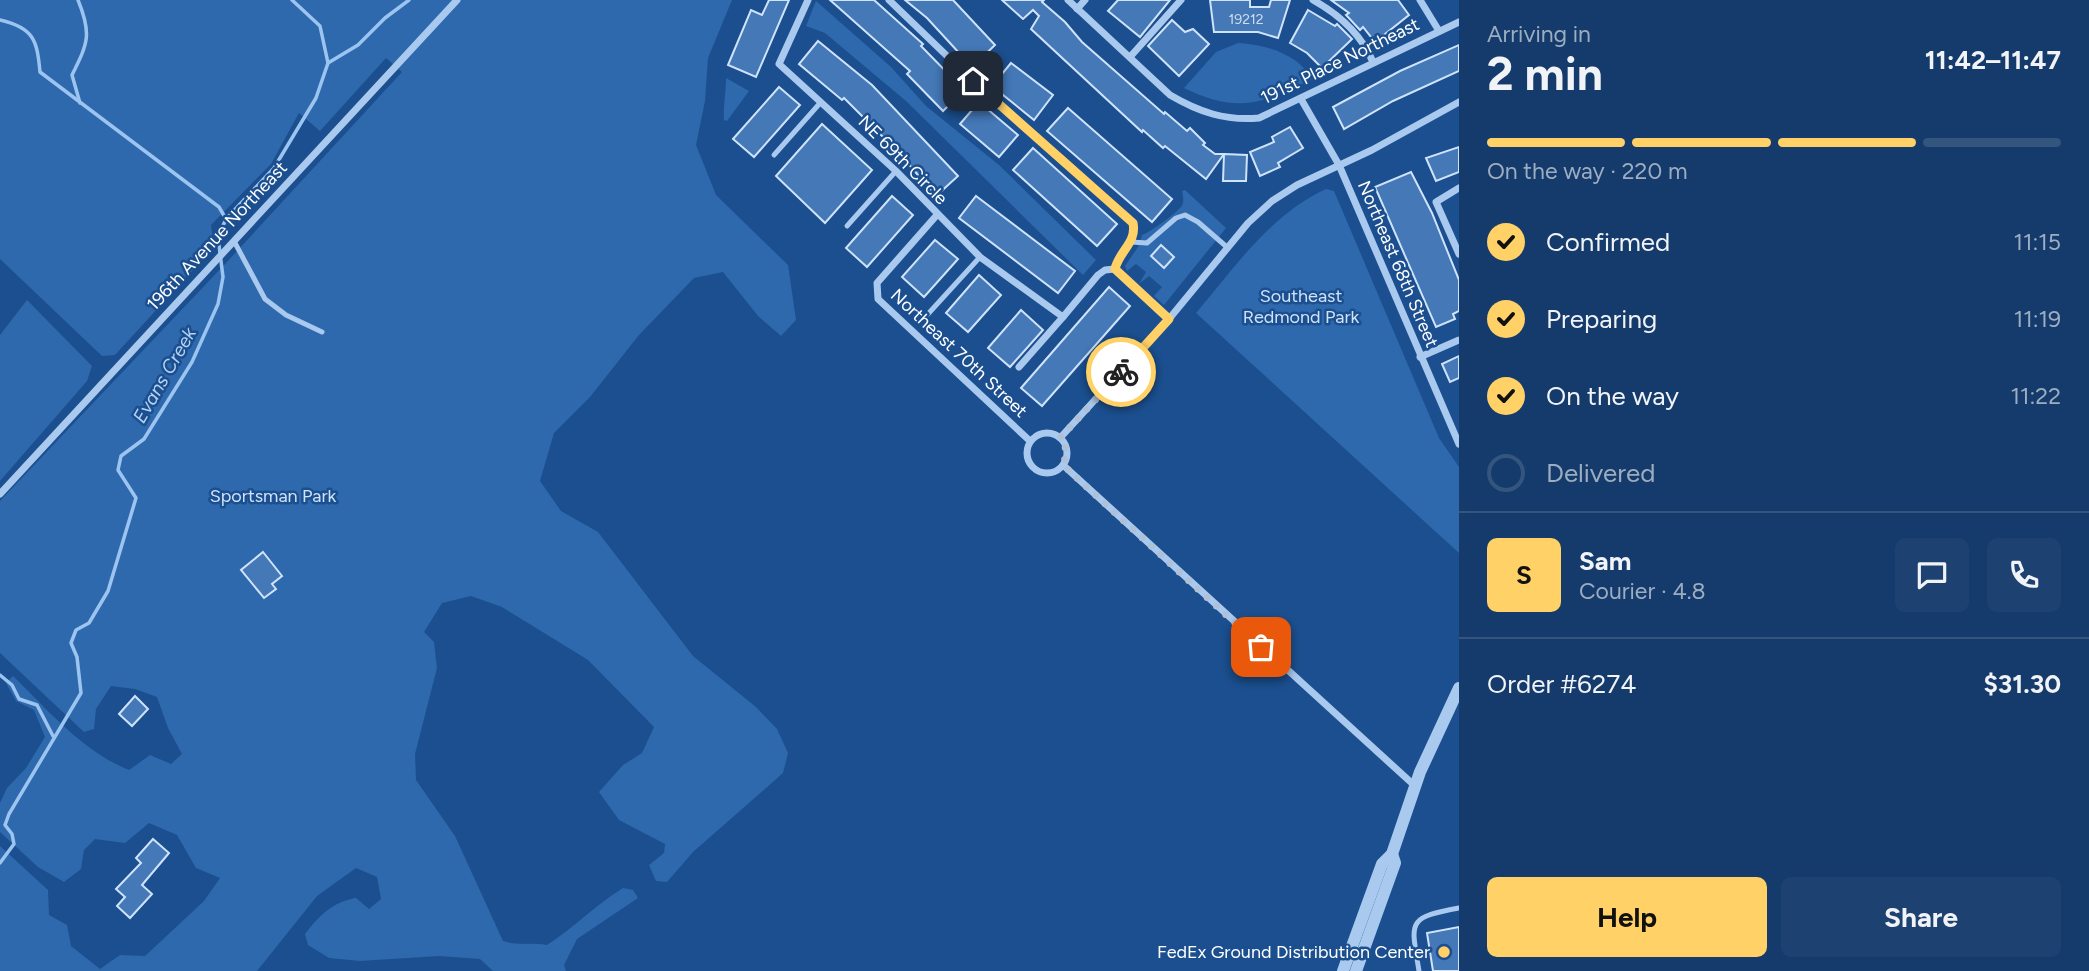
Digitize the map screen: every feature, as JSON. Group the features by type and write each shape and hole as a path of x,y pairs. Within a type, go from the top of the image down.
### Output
{"street":[{"name":"196th Avenue Northeast","path":"0,494 457,0"},
{"name":"NE 69th Circle","path":"808,0 779,64 895,171 936,216 979,257 1063,317"},
{"path":"889,0 973,81 1133,223 1135,233 1119,257 1115,269"},
{"path":"1068,0 1129,57 1181,0"},
{"path":"1077,9 1085,0"},
{"path":"1313,0 1348,24 1368,49 1373,62"},
{"path":"1420,0 1439,31"},
{"name":"191st Place Northeast","path":"1129,57 1170,95 1189,107 1233,120 1259,118 1459,22"},
{"name":"Northeast 68th Street","path":"1301,99 1339,164 1459,444"},
{"path":"1060,438 1169,319 1248,223 1272,201 1297,185 1372,150 1459,102"},
{"path":"1459,188 1436,202 1459,254"},
{"name":"Northeast 70th Street","path":"936,216 876,283 878,299 1030,441"},
{"path":"1019,367 1105,270 1115,269 1169,319"},
{"path":"1420,357 1459,340"},
{"path":"1044,433 1060,438 1067,451 1063,465 1048,474 1037,471 1027,458 1030,441 1044,433"},
{"path":"1063,465 1415,786"},
{"path":"1343,971 1382,864 1392,854 1415,786 1459,688"},
{"path":"1356,971 1395,863 1392,854"}],"lane":[{"path":"774,155 821,102"},
{"path":"848,226 895,171"},
{"path":"1131,242 1147,243 1176,218 1185,215 1198,222 1228,248"},
{"path":"231,244 265,299 286,315 322,332"},
{"path":"928,314 979,257"},
{"path":"1419,971 1413,929 1418,920 1426,914 1459,908"}],"green space":[{"name":"Sportsman Park","path":"0,0 732,0 708,58 705,101 696,145 716,195 788,265 796,320 781,336 758,316 723,272 694,278 639,335 590,397 554,433 540,481 561,511 598,532 693,656 756,707 777,729 788,753 783,773 693,852 667,882 656,881 649,865 664,853 665,844 619,820 599,792 623,765 642,753 654,727 588,660 502,607 471,596 442,603 424,632 434,642 437,668 415,754 416,780 455,836 503,941 547,945 623,888 633,890 638,898 577,939 564,965 566,971 493,971 480,959 439,956 360,961 329,958 308,945 305,934 315,921 333,906 347,900 356,898 369,909 381,899 377,877 356,868 317,896 257,971 0,971 0,846 48,890 49,915 67,925 71,946 100,969 120,955 145,956 204,901 220,878 196,868 177,835 149,823 125,843 95,839 84,850 81,869 64,882 38,867 0,832 0,803 7,788 26,768 45,737 34,710 16,701 6,683 13,676 81,741 129,770 150,755 171,764 182,754 168,728 157,697 135,689 111,686 96,709 94,729 84,732 0,653 0,501 226,263 402,72 386,58 320,131 299,113 271,164 211,225 214,247 115,355 102,356 0,259"},
{"path":"816,1 891,67 926,106 999,165 1096,260 1083,275 906,101 825,33 806,26"},
{"path":"1238,43 1280,52 1298,63 1312,79 1278,95 1249,103 1220,101 1184,88 1216,52"},
{"path":"726,78 749,91 727,121 724,120"},
{"name":"Southeast Redmond Park","path":"1326,189 1334,191 1439,438 1459,467 1459,553 1196,313 1271,228 1306,200"},
{"path":"1185,190 1226,228 1164,305 1154,296 1162,287 1149,276 1139,284 1146,272 1136,264 1127,271 1125,266 1138,247 1142,235 1182,206 1182,191"},
{"path":"27,300 92,366 87,381 0,481 0,335"}],"building":[{"path":"769,0 789,0 756,77 728,65 751,10 762,15"},
{"path":"830,0 874,0 923,44 921,46 964,90 943,111 907,74 910,71"},
{"path":"905,0 953,0 995,45 972,67 927,18"},
{"path":"1002,0 1044,0 1042,2 1065,22 1082,42 1164,114 1165,112 1187,131 1190,128 1205,143 1203,145 1215,154 1224,154 1206,179 1165,146 1163,148 1143,130 1142,132 1031,29 1039,16 1033,10 1023,19"},
{"path":"1118,0 1170,0 1140,37 1108,11"},
{"path":"1210,0 1250,0 1250,7 1269,7 1271,0 1290,0 1278,38 1258,32 1214,32"},
{"path":"1331,0 1398,0 1409,15 1375,42 1363,27 1360,30 1346,15 1349,13"},
{"path":"1308,10 1335,26 1337,24 1352,39 1322,68 1307,53 1290,43"},
{"path":"1172,20 1185,32 1193,29 1209,44 1179,76 1148,46"},
{"path":"818,41 872,85 958,176 936,196 899,153 844,98 842,100 799,64"},
{"path":"1459,45 1459,71 1393,101 1344,129 1333,107 1400,71"},
{"path":"1011,63 1053,95 1034,120 992,86"},
{"path":"779,87 800,105 754,157 733,139"},
{"path":"979,102 1018,135 999,157 960,124"},
{"path":"1068,108 1172,199 1152,222 1047,131"},
{"path":"822,124 872,170 825,223 776,176"},
{"path":"1290,127 1303,148 1278,163 1280,167 1260,176 1250,152 1274,142 1272,137"},
{"path":"1459,147 1459,172 1436,181 1426,158"},
{"path":"1033,148 1117,224 1097,246 1013,170"},
{"path":"1224,154 1247,155 1246,181 1223,181"},
{"path":"1411,172 1432,213 1459,280 1459,311 1453,314 1455,319 1436,327 1375,187"},
{"path":"892,196 913,215 867,267 846,248"},
{"path":"976,196 1075,271 1058,293 959,218"},
{"path":"935,240 958,259 924,297 902,277"},
{"path":"1161,245 1174,257 1164,268 1151,256"},
{"path":"979,275 1001,295 968,332 946,313"},
{"path":"1109,287 1130,306 1042,406 1021,388"},
{"path":"1021,310 1043,330 1010,367 988,348"},
{"path":"1459,356 1459,378 1450,382 1442,364"},
{"path":"263,552 282,576 272,584 276,589 264,598 241,570"},
{"path":"135,696 148,709 132,726 119,714"},
{"path":"153,839 169,853 142,885 152,894 130,918 117,906 125,897 116,889 141,863 136,858"},
{"name":"FedEx Ground Distribution Center","path":"1459,927 1459,971 1433,971 1427,933"}],"waterway":[{"path":"78,0 85,22 86,38 82,55 72,75 80,103"},
{"path":"292,0 320,26 328,63"},
{"name":"Evans Creek","path":"0,863 14,844 12,834 5,825 9,814 81,693 77,657 71,643 76,630 89,623 108,591 136,498 118,470 121,456 144,439 192,362 218,304 223,277 218,237 226,219 274,168 316,98 328,63 358,45 385,18 409,0"},
{"path":"0,20 20,27 32,37 40,72 219,207 226,219"},
{"path":"0,675 12,685 19,699 37,705 53,736"}],"way so far":[{"path":"1121,372 1060,438 1067,451 1063,465 1261,647"}],"place":[{"name":"FedEx Ground Distribution Center","path":"1444,952"}],"route":[{"path":"973,81 1133,223 1135,233 1119,257 1115,269 1169,319 1121,372"}]}
